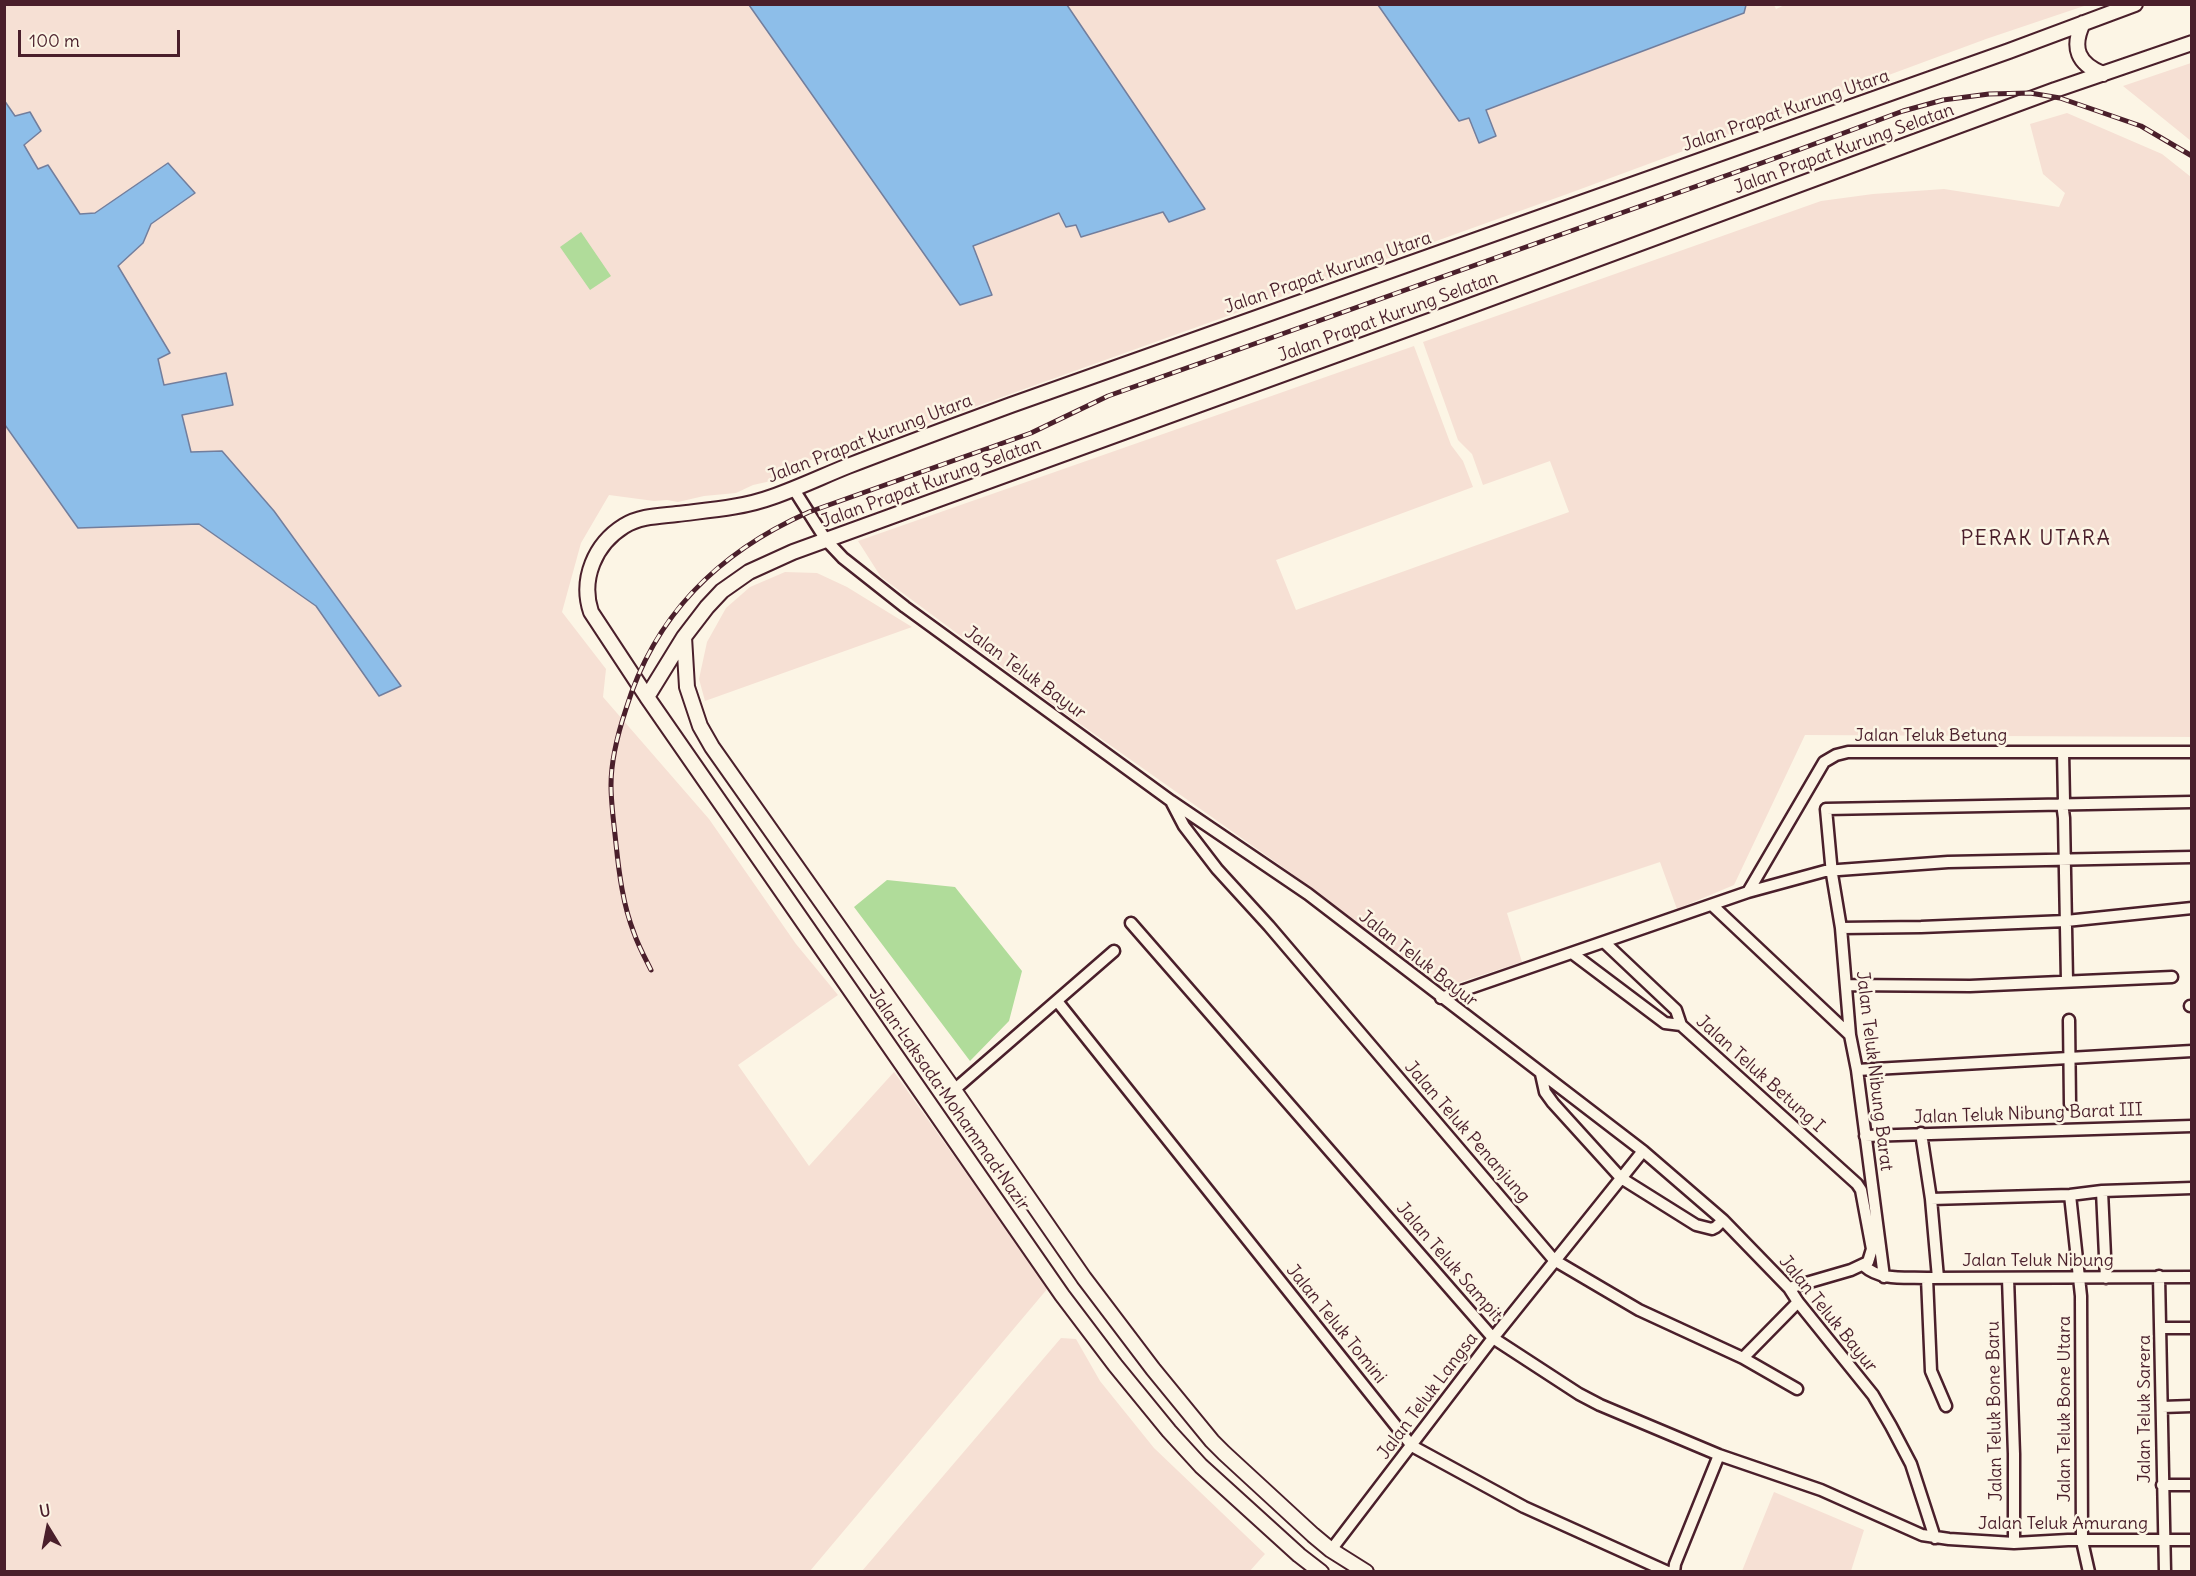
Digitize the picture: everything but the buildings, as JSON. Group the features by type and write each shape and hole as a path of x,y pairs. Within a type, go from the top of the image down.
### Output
{"street":[{"name":"Jalan Prapat Kurung Utara","path":"591,612 586,599 588,574 603,544 626,525 643,518 730,507 771,498 920,437 1987,59 2135,4"},
{"path":"2083,23 2077,35 2077,46 2082,61 2089,68 2103,74"},
{"name":"Jalan Prapat Kurung Selatan","path":"647,697 684,637 722,591 748,572 793,552 1412,328 2055,90 2192,43"},
{"name":"Jalan Teluk Bayur","path":"793,488 826,540 843,558 906,607 1171,801 1308,894 1643,1151 1723,1220 1789,1288 1873,1395 1911,1464 1935,1538"},
{"name":"Jalan Laksada Mohammad Nazir","path":"591,612 647,697 1062,1294 1115,1365 1169,1431 1202,1466 1299,1555 1321,1572"},
{"name":"Jalan Laksada Mohammad Nazir","path":"684,637 687,687 691,704 700,726 724,765 1095,1294 1212,1441 1331,1550 1365,1572"},
{"name":"Jalan Teluk Betung","path":"1748,892 1824,762 1836,755 1848,752 2192,752"},
{"path":"2063,752 2064,801 2062,803 2067,981"},
{"name":"Jalan Teluk Penanjung","path":"1171,801 1189,834 1217,869 1269,926 1554,1260 1639,1310 1743,1358 1797,1389"},
{"path":"2062,803 2192,802"},
{"name":"Jalan Teluk Nibung Barat","path":"1884,1276 1857,1070 1850,1035 1826,809 2062,803"},
{"path":"1441,998 1748,892 1820,871 1948,862 2192,857"},
{"path":"1712,905 1850,1035"},
{"path":"1840,928 2066,921 2192,908"},
{"name":"Jalan Teluk Sampit","path":"1131,922 1493,1338 1589,1400 1719,1455 1821,1490 1935,1538"},
{"name":"Jalan Teluk Betung I","path":"1604,942 1676,1010 1681,1025 1861,1190 1872,1249 1871,1257 1864,1266"},
{"path":"954,1090 1114,951"},
{"path":"1572,953 1665,1023 1681,1025"},
{"path":"1846,985 1970,986 2172,977"},
{"name":"Jalan Teluk Tomini","path":"1057,1001 1412,1446 1524,1507 1668,1572"},
{"path":"2069,1020 2070,1104"},
{"path":"1857,1070 2192,1051"},
{"path":"1541,1074 1545,1092 1553,1103 1621,1178 1696,1225 1712,1229 1723,1220"},
{"name":"Jalan Teluk Nibung Barat III","path":"1865,1136 2192,1126"},
{"path":"1921,1133 1931,1199 1933,1278 1931,1371 1941,1401 1946,1406"},
{"name":"Jalan Teluk Langsa","path":"1331,1550 1493,1338 1643,1151"},
{"path":"1931,1199 2070,1195 2102,1191 2192,1188"},
{"path":"2102,1191 2106,1278"},
{"name":"Jalan Teluk Bone Utara","path":"2070,1195 2077,1278 2081,1296 2082,1541 2089,1572"},
{"path":"1789,1288 1864,1266 1872,1273 1884,1276"},
{"name":"Jalan Teluk Nibung","path":"1884,1276 1933,1278 2192,1277"},
{"name":"Jalan Teluk Sarera","path":"2159,1276 2165,1572"},
{"name":"Jalan Teluk Bone Baru","path":"2008,1278 2014,1454 2014,1543"},
{"path":"1743,1358 1798,1302"},
{"path":"2161,1328 2192,1328"},
{"path":"2163,1407 2192,1406"},
{"path":"1674,1572 1675,1564 1719,1455"},
{"path":"2162,1485 2192,1485"},
{"name":"Jalan Teluk Amurang","path":"1935,1538 2014,1543 2192,1540"}],"shaded area":[{"path":"1787,4 2087,5 1986,39 1570,193 913,429 872,436 782,471 780,479 753,485 736,493 704,496 678,502 609,495 581,543 562,612 606,669 603,697 709,819 796,944 838,995 738,1065 809,1166 894,1072 1048,1288 810,1571 5,1571 4,425 78,528 199,524 316,606 329,623 401,686 274,511 222,451 191,452 182,415 226,373 163,385 158,359 170,352 117,266 143,243 151,224 194,193 168,163 95,213 80,214 49,166 38,169 24,145 15,116 5,100 5,5 749,5 960,305 973,247 1059,213 1066,227 1076,224 1082,237 1163,212 1205,209 1067,5 1378,5 1459,120 1743,14 1746,5 1774,5 1776,9"},
{"path":"2192,63 2191,141 2123,86"},
{"path":"2067,113 2162,154 2191,177 2191,737 1805,735 1734,885 1677,909 1660,862 1507,913 1522,962 1442,988 1291,873 1066,714 881,577 858,541 1414,346 1451,445 1463,461 1473,487 1276,560 1296,610 1569,512 1550,461 1483,485 1472,454 1458,440 1423,342 1821,201 1873,194 1944,189 2059,207 2065,193 2043,174 2030,124"},
{"path":"785,572 817,573 847,587 912,627 705,701 699,679 707,642 726,608 750,587"},
{"path":"1061,1338 1076,1339 1100,1381 1154,1448 1265,1554 1249,1572 862,1571"},
{"path":"1774,1492 1864,1530 1851,1571 1742,1571"}],"green space":[{"path":"581,232 611,276 590,290 560,247"},
{"path":"887,880 955,887 1022,971 1009,1021 970,1061 854,907"}],"water":[{"path":"749,5 1067,5 1205,209 1169,222 1163,212 1081,237 1076,225 1066,227 1059,213 973,246 992,295 960,305"},
{"path":"1378,5 1746,5 1744,13 1486,110 1496,136 1479,143 1469,118 1459,121"},
{"path":"4,100 15,116 30,112 41,131 24,145 38,169 48,165 80,214 95,213 168,163 195,193 151,224 143,243 118,266 170,353 158,359 164,385 226,373 233,405 182,415 191,452 222,451 274,511 401,686 379,696 316,606 199,524 78,528 5,425"}],"railway":[{"path":"651,970 630,922 619,866 612,807 611,775 620,727 638,675 673,615 719,567 776,528 809,512 1031,433 1108,396 1903,111 1943,100 1989,94 2030,93 2060,98 2141,126 2192,156"}],"district":[{"name":"PERAK UTARA","path":"2036,539"}]}
